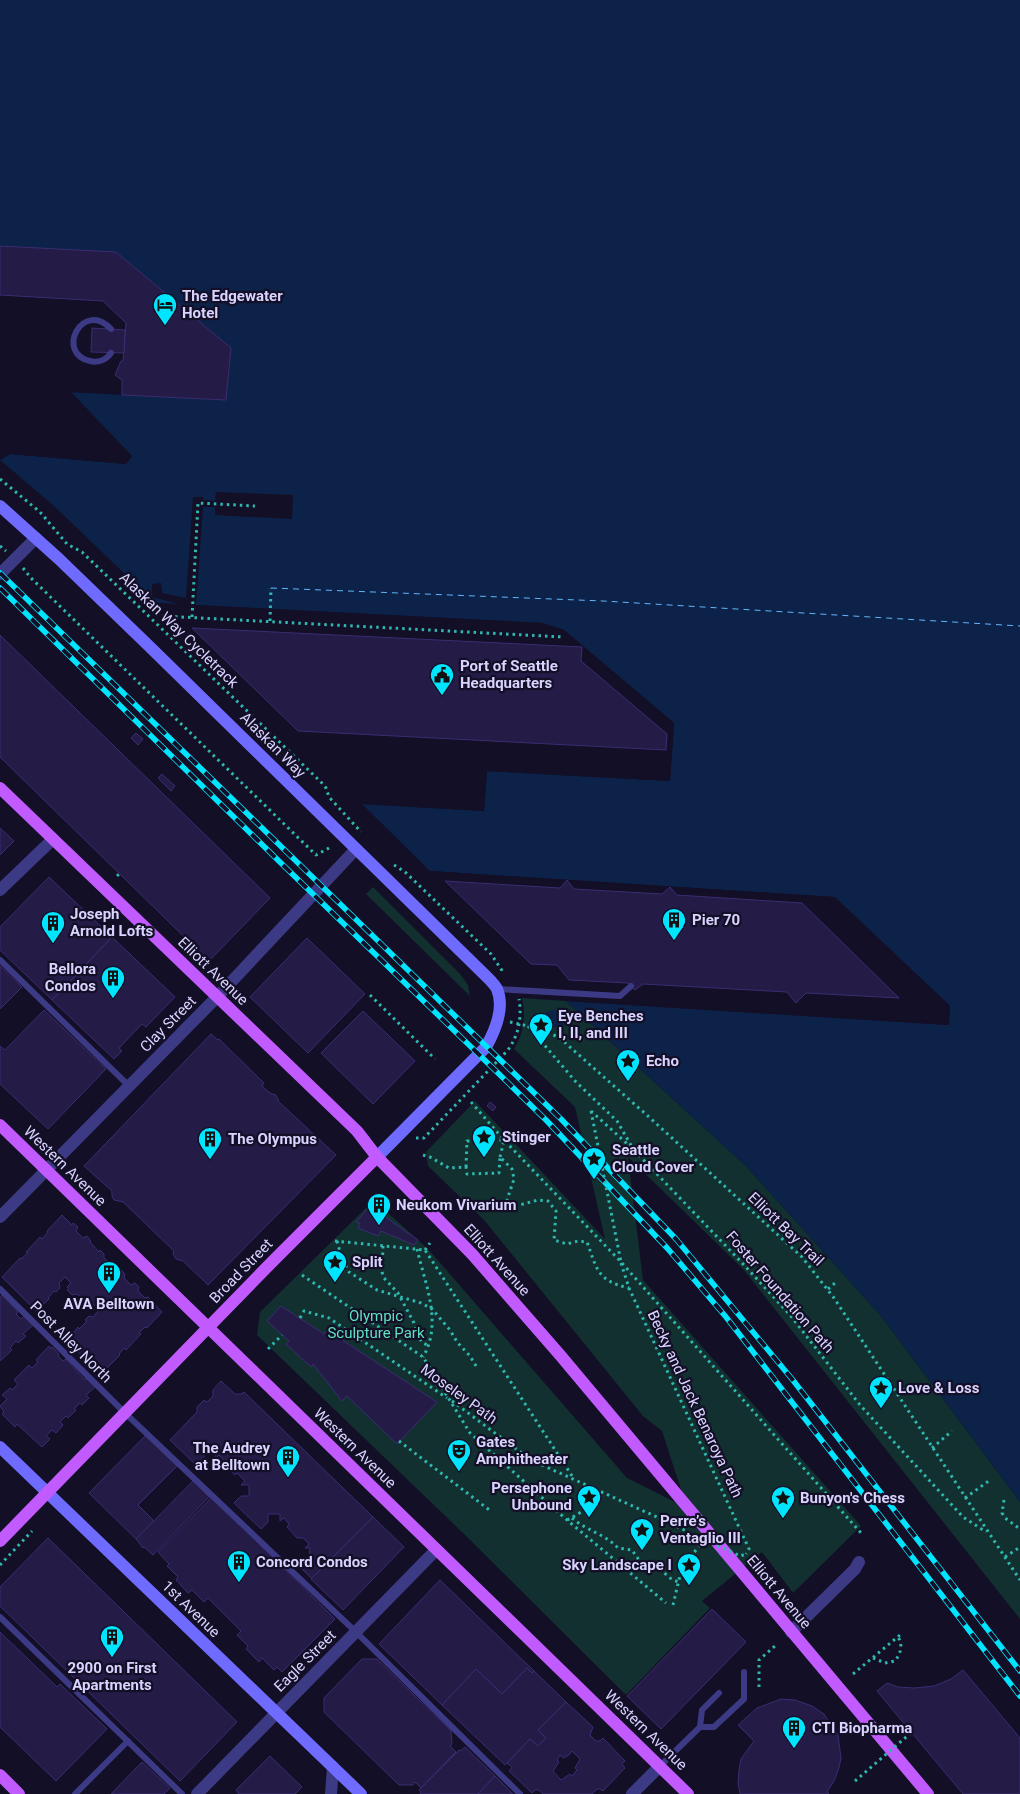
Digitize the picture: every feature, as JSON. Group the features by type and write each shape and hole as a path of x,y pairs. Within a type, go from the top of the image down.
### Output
{"main road":[{"name":"Alaskan Way","path":"0,506 151,648 480,970 497,989"},
{"name":"Elliott Avenue","path":"0,788 357,1131 377,1157 472,1254 928,1794"},
{"name":"Broad Street","path":"0,1541 486,1047 498,1020 500,1005 497,989"},
{"name":"Western Avenue","path":"0,1125 688,1794"},
{"name":"1st Avenue","path":"0,1447 361,1794"},
{"path":"0,1775 19,1794"}],"street":[{"path":"0,574 36,538"},
{"path":"0,890 53,839"},
{"name":"Clay Street","path":"0,1217 217,997 356,849"},
{"name":"Eagle Street","path":"197,1794 436,1550"},
{"path":"791,1632 855,1570 858,1562"},
{"path":"632,1794 660,1766"},
{"path":"331,1794 333,1767"}],"lane":[{"path":"111,329 97,320 86,322 76,330 73,342 76,352 82,358 89,361 99,361 111,353"},
{"path":"0,960 129,1086"},
{"path":"497,989 620,996 631,986"},
{"name":"Post Alley North","path":"0,1289 125,1413 356,1632 520,1794"},
{"path":"0,1617 182,1794"},
{"path":"700,1727 714,1727 744,1699 744,1672"},
{"path":"660,1766 700,1727 702,1710 719,1693"},
{"path":"76,1794 128,1741"}],"path":[{"name":"Alaskan Way Cycletrack","path":"0,479 40,512 67,544 82,552 322,784 335,803"},
{"path":"192,617 198,502 255,506"},
{"path":"0,546 6,550"},
{"path":"24,570 316,855 329,848"},
{"path":"270,621 271,588"},
{"path":"162,616 563,637"},
{"path":"370,995 435,1059"},
{"name":"Elliott Bay Trail","path":"395,1138 424,1138 508,1050 516,1038 519,1024 552,1034 569,1046 802,1257 828,1289 1020,1580"},
{"path":"527,1025 576,1082 617,1121 634,1150"},
{"path":"471,1102 504,1140 621,1262 861,1532"},
{"name":"Foster Foundation Path","path":"591,1111 634,1150 790,1315 860,1405 962,1517 989,1534"},
{"name":"Becky and Jack Benaroya Path","path":"591,1111 621,1262 629,1288 749,1549 746,1554"},
{"path":"504,1140 499,1173 467,1174 467,1141 504,1140"},
{"path":"423,1155 449,1168 466,1167"},
{"path":"500,1157 512,1169 514,1179 507,1200 512,1207 538,1200 548,1201 556,1211 554,1240 567,1244 578,1241 587,1242 598,1272 605,1279 629,1288"},
{"path":"476,1366 432,1309 421,1303 377,1290 350,1272 342,1259 336,1241 425,1250 574,1480"},
{"path":"425,1250 430,1243"},
{"path":"382,1246 382,1272 384,1278 400,1297 423,1344 430,1346"},
{"path":"417,1249 432,1309 430,1346 423,1357"},
{"path":"302,1275 423,1357 470,1433 567,1520 666,1603"},
{"path":"828,1289 835,1283"},
{"name":"Moseley Path","path":"300,1318 304,1311 330,1318 448,1399 531,1460 740,1556 746,1554"},
{"path":"268,1349 282,1335"},
{"path":"898,1394 913,1383"},
{"path":"932,1448 952,1432"},
{"path":"399,1441 492,1512"},
{"path":"965,1498 990,1480"},
{"path":"567,1520 581,1514 589,1507 600,1491"},
{"path":"1004,1500 1002,1513 1005,1518 1020,1529"},
{"path":"572,1518 581,1526 609,1538 618,1548 632,1550 639,1560 661,1570 678,1582"},
{"path":"673,1605 682,1567 704,1540"},
{"path":"1005,1557 1020,1547"},
{"path":"853,1674 899,1636 901,1650 895,1661 885,1663 873,1658"},
{"path":"759,1687 759,1660 775,1646"},
{"path":"855,1781 912,1732"}],"green space":[{"path":"373,887 460,974 468,985 470,996 366,894"},
{"name":"Olympic Sculpture Park","path":"522,998 566,1001 746,1166 881,1316 1020,1502 1020,1619 743,1269 628,1157 643,1280 861,1526 793,1593 762,1552 702,1601 710,1608 626,1695 462,1532 257,1335 260,1312 369,1205 378,1204 429,1250 627,1478 687,1508 662,1431 643,1416 484,1220 428,1166 426,1152 475,1101 605,1239 575,1107 514,1049 520,1037 523,1024"}],"water":[{"path":"0,0 1020,0 1020,1502 881,1316 746,1166 566,1001 948,1025 950,1006 834,897 430,871 362,804 484,811 487,771 670,781 674,723 564,630 542,623 155,603 54,506 0,460 10,454 126,464 132,456 70,392 226,400 231,348 0,246"},
{"path":"558,1010 566,1014 569,1019 568,1025 559,1028 548,1025 544,1016 545,1013"}],"pier":[{"path":"0,249 116,252 231,348 226,400 71,392 132,456 126,464 10,454 0,460 0,457 10,452 125,461 129,456 68,394 68,390 224,398 228,349"},
{"path":"216,492 293,495 292,519 215,515 215,507 203,507 196,605 542,623 564,630 674,723 670,781 487,771 484,811 362,804 361,802 482,808 484,770 486,768 668,778 671,724 563,632 541,626 158,606 155,603 179,604 152,597 152,584 161,583 162,593 186,598 193,497 203,497 203,500 215,501"},
{"path":"430,871 835,897 950,1006 949,1025 566,1001 564,999 946,1023 948,1007 833,899 433,873"}],"building":[{"name":"The Edgewater Hotel","path":"0,246 116,252 231,348 226,400 122,395 122,380 115,375 121,361 123,361 126,323 103,301 0,295"},
{"path":"92,328 125,330 124,353 91,352"},
{"name":"Port of Seattle Headquarters","path":"192,628 582,647 581,661 667,734 666,750 298,731"},
{"path":"0,635 270,898 209,961 0,757"},
{"path":"136,733 143,739 138,745 131,738"},
{"path":"162,774 175,786 171,791 158,778"},
{"path":"0,828 14,841 0,855"},
{"name":"Joseph Arnold Lofts","path":"49,877 112,937 52,1000 0,950 0,927"},
{"name":"Pier 70","path":"567,880 574,889 662,894 670,887 677,895 802,903 899,998 806,993 796,1003 787,992 643,984 635,990 628,983 569,980 557,965 531,964 445,881 560,888"},
{"name":"Bellora Condos","path":"112,937 175,997 146,1027 142,1024 119,1048 122,1051 114,1059 52,1000"},
{"path":"307,938 365,994 308,1053 250,997"},
{"path":"0,966 22,987 0,1009"},
{"path":"44,1010 106,1069 48,1129 0,1084 0,1046 5,1050"},
{"path":"363,1011 415,1061 373,1104 321,1053"},
{"name":"The Olympus","path":"211,1034 219,1039 264,1083 262,1086 270,1093 276,1095 279,1102 336,1155 208,1285 183,1261 176,1259 173,1254 174,1251 123,1202 114,1200 112,1191 84,1166"},
{"path":"490,1102 496,1107 493,1111 487,1106"},
{"name":"Neukom Vivarium","path":"370,1206 418,1240 414,1245 381,1231 378,1236 358,1228 360,1223 356,1222"},
{"name":"AVA Belltown","path":"62,1215 72,1225 73,1223 78,1227 76,1231 83,1238 87,1236 99,1252 100,1250 104,1254 104,1258 117,1270 121,1270 125,1274 124,1278 131,1285 135,1283 139,1287 138,1291 145,1298 148,1297 162,1312 147,1328 145,1327 139,1333 141,1334 126,1350 124,1348 120,1355 101,1374 67,1341 78,1327 79,1329 87,1321 85,1320 89,1316 93,1317 99,1310 93,1304 89,1309 81,1304 83,1299 77,1294 72,1295 67,1290 71,1283 65,1277 59,1283 60,1288 56,1292 54,1291 49,1299 36,1311 2,1277 20,1258 28,1253 26,1252 40,1237 42,1239"},
{"path":"2,1295 18,1312 16,1314 21,1319 24,1316 33,1325 23,1334 26,1336 18,1343 16,1341 10,1348 12,1350 0,1361 0,1298"},
{"path":"281,1306 324,1334 327,1330 437,1402 397,1444 347,1396 342,1401 313,1364 311,1367 286,1344 289,1341 267,1321"},
{"path":"49,1346 59,1354 58,1356 63,1361 66,1359 85,1380 86,1378 95,1387 86,1395 89,1398 82,1405 80,1403 68,1418 66,1416 60,1422 63,1425 56,1433 52,1430 46,1436 50,1439 42,1447 17,1424 15,1427 2,1414 4,1412 0,1406 7,1399 2,1395 10,1388 12,1390 18,1384 14,1380 29,1365 32,1368 38,1362 36,1360"},
{"name":"The Audrey at Belltown","path":"221,1381 235,1394 244,1392 373,1517 312,1579 298,1565 306,1558 309,1558 310,1548 305,1548 309,1544 303,1538 297,1538 287,1527 289,1524 284,1518 280,1521 280,1514 268,1514 268,1522 261,1529 234,1503 241,1496 249,1496 249,1485 241,1485 245,1481 237,1473 235,1475 224,1465 226,1463 219,1455 215,1459 215,1452 204,1453 204,1459 197,1466 170,1440 197,1412 197,1407 204,1400 207,1402 213,1396 213,1390"},
{"path":"146,1435 178,1465 138,1505 154,1521 136,1539 89,1493"},
{"path":"193,1481 209,1497 153,1555 143,1548 136,1539"},
{"name":"Concord Condos","path":"212,1497 335,1619 282,1672 277,1667 274,1670 262,1658 259,1662 246,1649 248,1646 237,1635 241,1631 208,1598 204,1602 192,1590 188,1593 176,1580 178,1577 167,1566 169,1564 158,1552"},
{"path":"373,1517 404,1547 343,1610 311,1579"},
{"name":"2900 on First Apartments","path":"48,1538 237,1722 180,1781 0,1606 0,1587"},
{"path":"440,1580 534,1671 532,1673 527,1668 502,1694 476,1669 442,1705 379,1644"},
{"path":"712,1609 746,1642 661,1729 627,1696"},
{"path":"0,1632 57,1687 60,1684 107,1729 56,1781 0,1727"},
{"path":"362,1659 377,1659 451,1731 452,1744 450,1746 456,1752 421,1788 415,1782 413,1785 399,1785 324,1712 324,1698"},
{"path":"527,1668 532,1673 534,1671 566,1702 538,1730 546,1738 538,1746 530,1739 505,1765 442,1705 476,1669 502,1694"},
{"path":"963,1670 1020,1738 1020,1794 963,1794 877,1691 887,1683 898,1687 934,1686 951,1679"},
{"name":"CTI Biopharma","path":"781,1699 795,1700 812,1706 824,1714 838,1735 841,1758 834,1781 827,1792 829,1794 740,1794 738,1783 741,1759 754,1741 738,1725 757,1708"},
{"path":"566,1702 593,1727 590,1735 596,1741 600,1741 603,1738 625,1761 622,1764 625,1768 603,1791 597,1789 592,1794 543,1794 539,1790 535,1790 532,1793 509,1771 512,1767 507,1763 530,1739 538,1746 546,1738 538,1730","holes":["572,1751 580,1759 575,1768 577,1770 572,1776 570,1774 561,1780 553,1771 559,1762 557,1760 560,1755 563,1758"]},
{"path":"465,1747 495,1776 478,1794 420,1794 419,1790 459,1750"},
{"path":"270,1756 302,1787 295,1794 239,1794 236,1790"},
{"path":"142,1762 170,1788 164,1794 111,1794"},
{"path":"495,1776 513,1794 478,1794"}],"ferry route":[{"path":"271,588 603,601 1020,626"}],"railway":[{"path":"0,573 561,1119 676,1239 792,1379 1020,1671"},
{"path":"0,588 547,1121 668,1249 726,1317 1020,1696"}],"place":[{"name":"The Edgewater Hotel","path":"165,326"},
{"name":"Port of Seattle Headquarters","path":"442,696"},
{"name":"Pier 70","path":"674,941"},
{"name":"Joseph Arnold Lofts","path":"53,944"},
{"name":"Bellora Condos","path":"113,999"},
{"name":"Eye Benches I, II, and III","path":"541,1046"},
{"name":"Echo","path":"628,1082"},
{"name":"Stinger","path":"484,1158"},
{"name":"The Olympus","path":"210,1160"},
{"name":"Seattle Cloud Cover","path":"594,1180"},
{"name":"Neukom Vivarium","path":"379,1226"},
{"name":"Split","path":"335,1283"},
{"name":"AVA Belltown","path":"109,1294"},
{"name":"Love & Loss","path":"881,1409"},
{"name":"Gates Amphitheater","path":"459,1472"},
{"name":"The Audrey at Belltown","path":"288,1478"},
{"name":"Persephone Unbound","path":"589,1518"},
{"name":"Bunyon's Chess","path":"783,1519"},
{"name":"Perre’s Ventaglio III","path":"642,1551"},
{"name":"Concord Condos","path":"239,1583"},
{"name":"Sky Landscape I","path":"689,1586"},
{"name":"2900 on First Apartments","path":"112,1658"},
{"name":"CTI Biopharma","path":"794,1749"}]}
